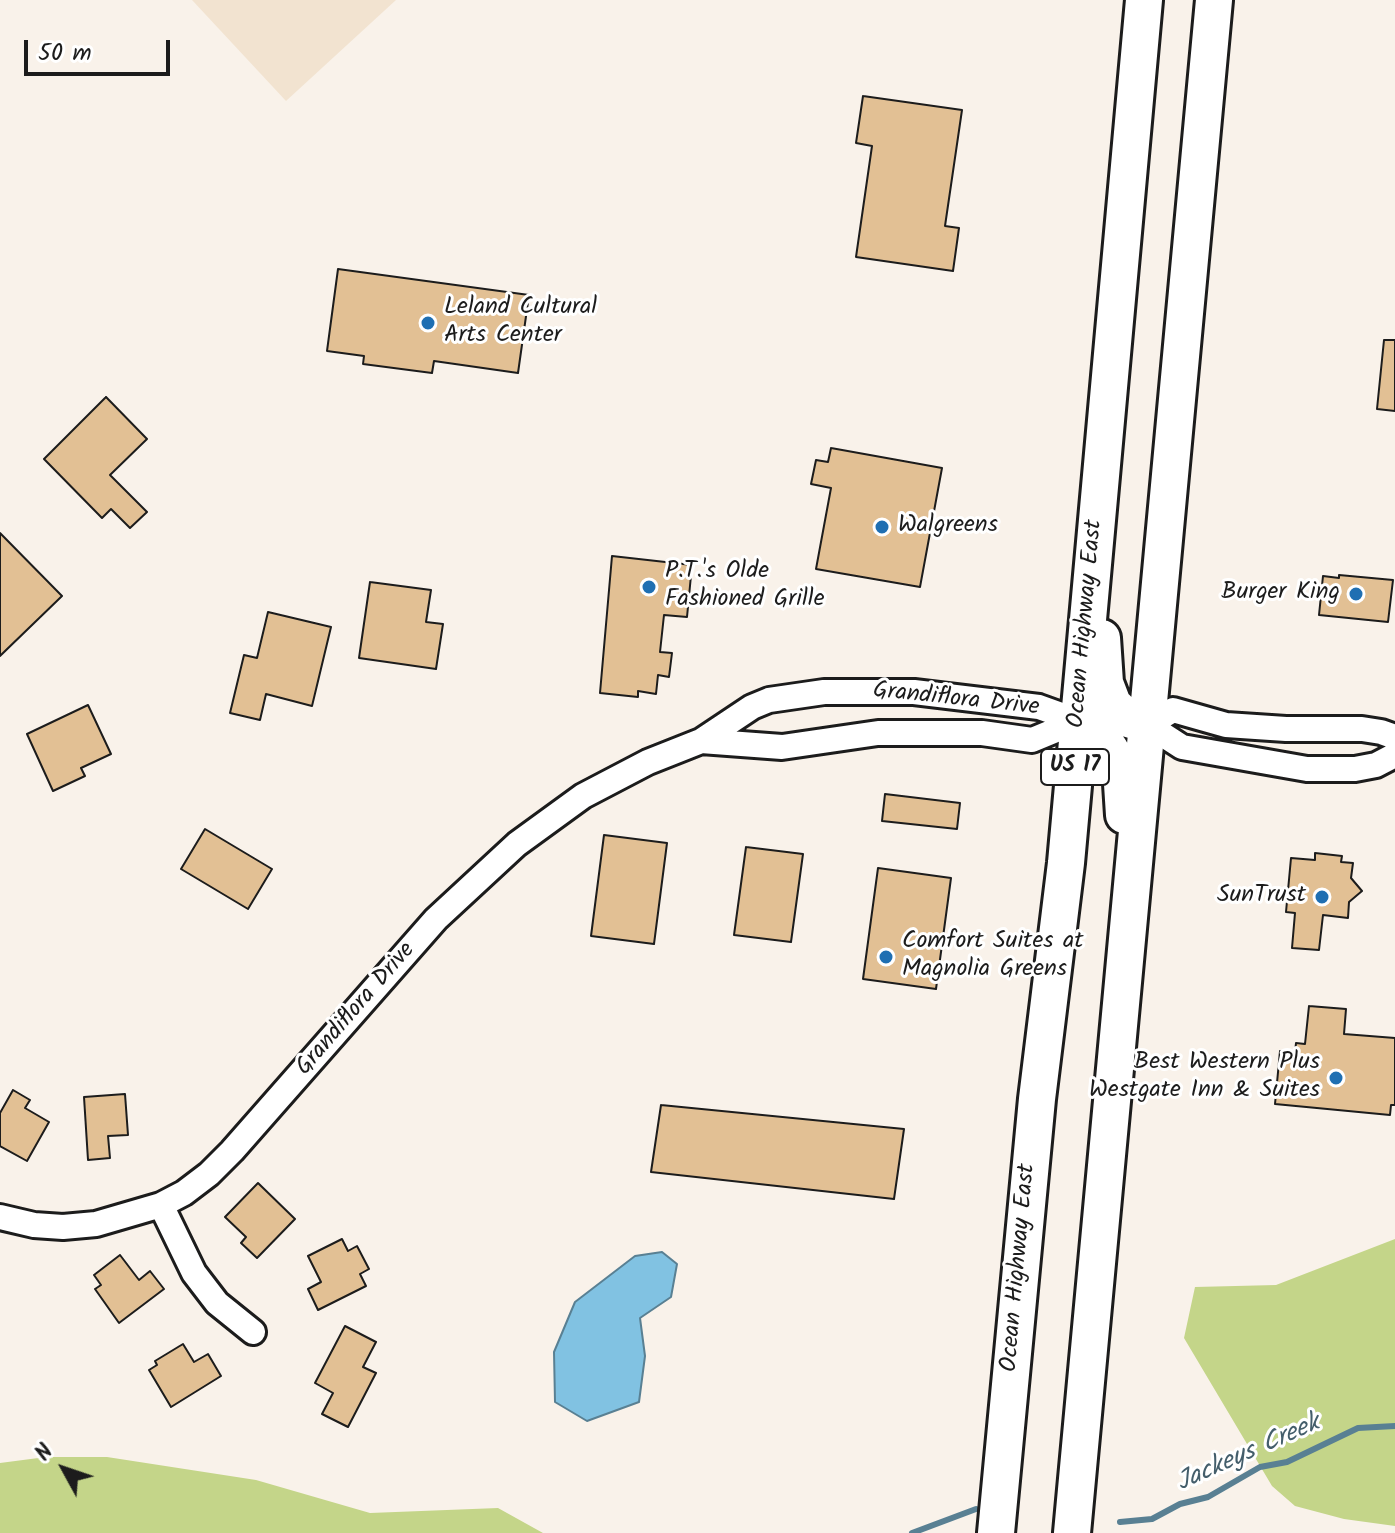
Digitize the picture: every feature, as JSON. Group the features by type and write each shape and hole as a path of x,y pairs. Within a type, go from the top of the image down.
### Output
{"highway":[{"name":"Ocean Highway East","path":"996,1533 1035,1114 1066,863 1144,0"},
{"name":"US 17","path":"1072,1533 1214,0"},
{"path":"1097,509 1105,683 1119,712 1128,719 1148,725"},
{"path":"1078,721 1095,732 1121,768 1130,924"}],"street":[{"name":"Grandiflora Drive","path":"0,1217 34,1225 63,1227 96,1224 161,1205 184,1193 232,1151 436,919 517,844 560,811 611,780 701,741 752,707 780,698 824,692 914,692 1039,707 1078,721"},
{"path":"1395,737 1362,729 1226,725 1173,710 1148,725 1182,747 1296,768 1355,769 1376,765 1395,755"},
{"name":"Grandiflora Drive","path":"701,741 782,747 878,733 982,733 1032,740 1078,721"},
{"path":"161,1205 194,1273 217,1303 253,1332"}],"shaded area":[{"path":"192,0 396,0 286,101"}],"green space":[{"path":"1395,1239 1395,1526 1344,1519 1295,1506 1272,1486 1184,1338 1195,1287 1276,1285"},
{"path":"46,1457 107,1457 256,1480 370,1513 498,1508 543,1533 0,1533 0,1463"}],"water":[{"path":"662,1252 677,1264 671,1297 640,1318 645,1356 639,1402 587,1421 555,1402 554,1352 575,1302 635,1256"}],"building":[{"path":"863,96 962,110 945,226 959,228 953,271 856,257 872,146 856,143"},
{"name":"Leland Cultural Arts Center","path":"338,269 529,295 518,373 434,361 432,373 363,364 364,356 327,351"},
{"path":"1384,340 1395,340 1395,411 1377,409"},
{"path":"106,397 147,439 110,475 147,512 130,528 111,509 102,518 44,459"},
{"path":"831,448 942,468 920,587 816,569 831,488 811,484 816,460 828,462"},
{"path":"0,533 62,596 0,656"},
{"path":"612,556 692,565 687,617 664,615 660,652 672,653 669,677 658,675 656,694 638,691 638,697 600,693"},
{"name":"Burger King","path":"1339,575 1393,580 1388,622 1319,615 1323,576 1339,578"},
{"path":"370,582 431,590 426,622 443,624 436,669 359,658"},
{"path":"268,612 331,627 312,706 266,694 260,720 230,713 244,655 257,658"},
{"path":"88,705 111,754 81,768 85,776 53,791 27,734"},
{"path":"885,794 960,803 957,829 882,821"},
{"path":"205,829 272,869 248,909 181,869"},
{"path":"604,835 667,843 654,944 591,936"},
{"path":"746,847 803,854 791,942 734,935"},
{"name":"SunTrust","path":"1315,853 1342,856 1341,862 1353,863 1351,878 1362,891 1349,902 1348,918 1323,915 1319,950 1292,948 1295,913 1286,912 1291,858 1315,860"},
{"path":"878,868 951,878 936,989 863,979"},
{"name":"Best Western Plus Westgate Inn & Suites","path":"1309,1006 1346,1009 1344,1034 1395,1038 1395,1105 1391,1105 1390,1115 1275,1104 1280,1051 1295,1052 1296,1043 1305,1044"},
{"path":"13,1090 30,1100 25,1108 49,1122 27,1161 0,1146 0,1113"},
{"path":"125,1094 128,1135 108,1136 110,1158 88,1160 84,1097"},
{"path":"661,1105 904,1129 894,1199 651,1172"},
{"path":"258,1183 295,1219 257,1258 241,1243 246,1237 225,1217"},
{"path":"342,1239 348,1251 357,1246 369,1269 360,1274 366,1286 318,1310 308,1289 321,1282 308,1256"},
{"path":"120,1255 139,1280 150,1271 164,1289 119,1323 95,1289 101,1285 94,1275"},
{"path":"345,1326 376,1342 363,1367 376,1373 348,1427 322,1414 333,1393 315,1383"},
{"path":"183,1344 194,1362 208,1354 221,1376 171,1407 149,1370 157,1365 155,1361"}],"waterway":[{"name":"Jackeys Creek","path":"1120,1522 1152,1519 1180,1504 1208,1497 1260,1467 1287,1462 1358,1428 1395,1426"},
{"name":"Jackeys Creek","path":"912,1533 976,1509"}],"place":[{"name":"Leland Cultural Arts Center","path":"428,323"},
{"name":"Walgreens","path":"882,527"},
{"name":"P.T.'s Olde Fashioned Grille","path":"649,587"},
{"name":"Burger King","path":"1356,594"},
{"name":"SunTrust","path":"1322,897"},
{"name":"Comfort Suites at Magnolia Greens","path":"886,957"},
{"name":"Best Western Plus Westgate Inn & Suites","path":"1336,1078"}]}
